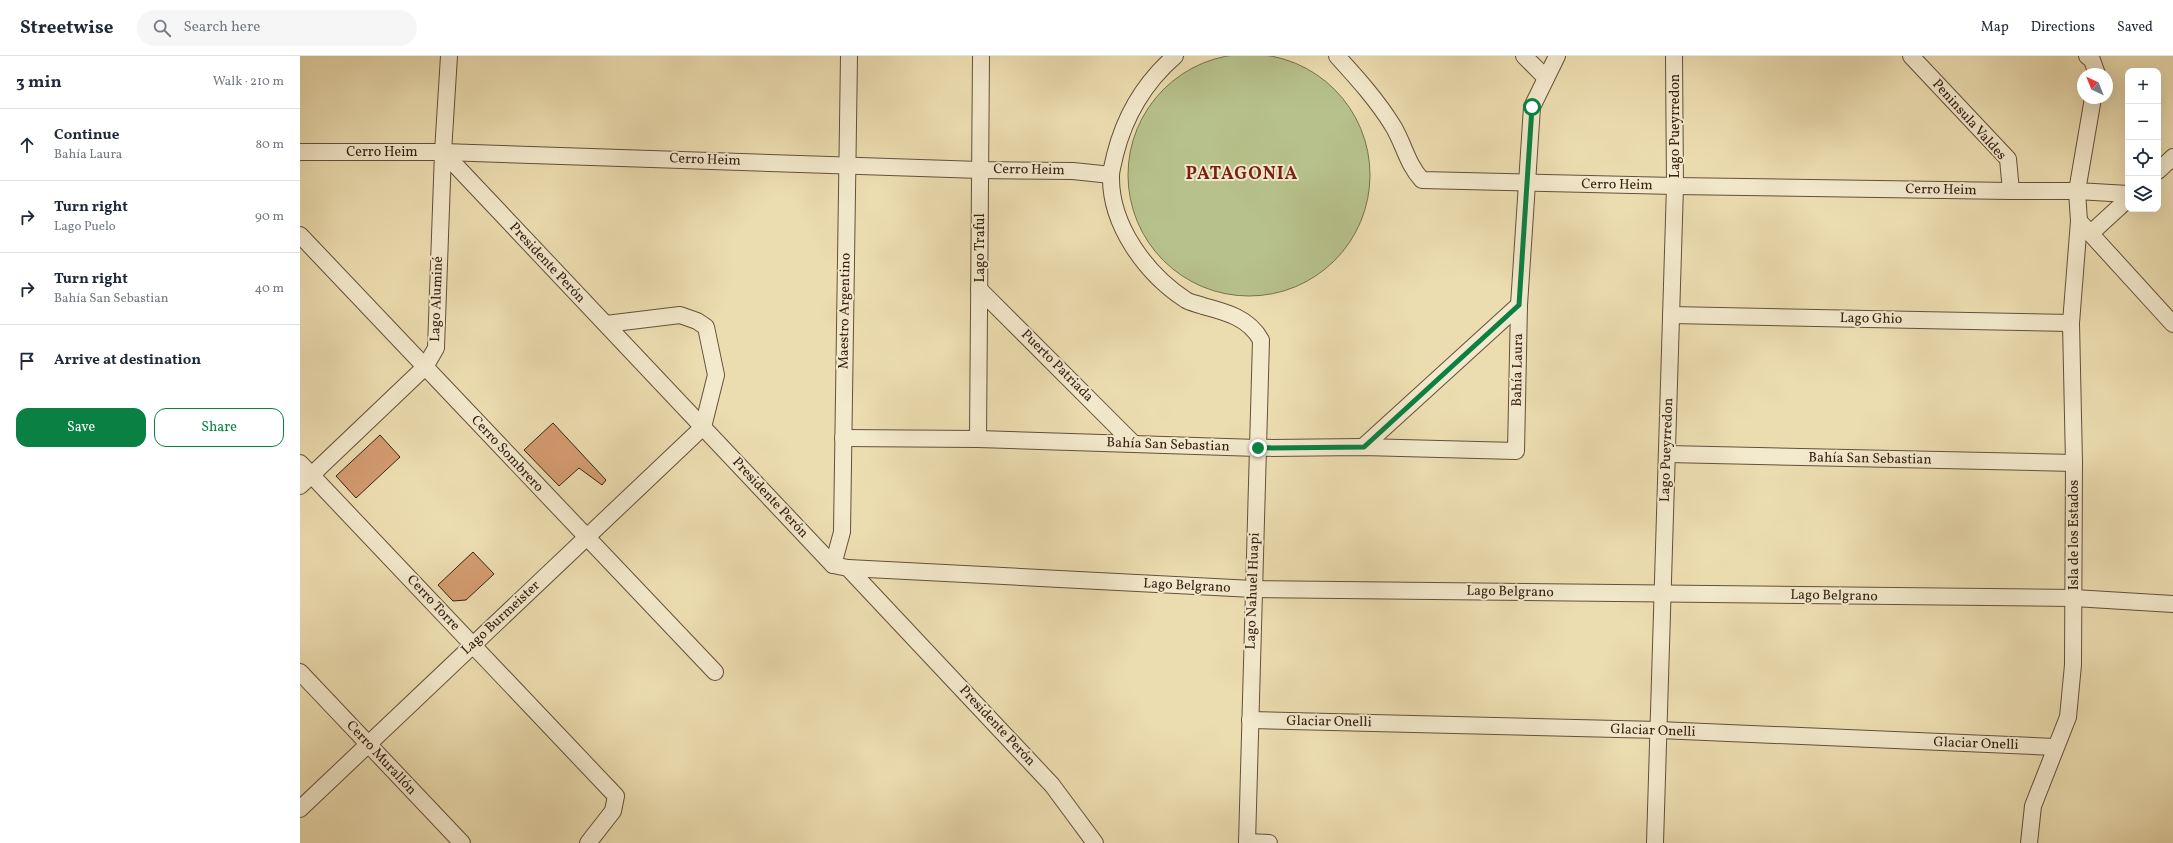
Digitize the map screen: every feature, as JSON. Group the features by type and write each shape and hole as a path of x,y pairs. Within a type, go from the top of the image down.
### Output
{"street":[{"name":"Lago Aluminé","path":"300,486 425,367 436,348 443,152 449,56"},
{"name":"Maestro Argentino","path":"841,566 846,165 849,56"},
{"path":"1110,175 1121,133 1135,104 1156,73 1175,56"},
{"name":"Cerro Heim","path":"1337,56 1368,90 1393,127 1413,170 1422,180 1675,186 2011,191"},
{"path":"1524,56 1546,78"},
{"name":"Bahía Laura","path":"1516,451 1519,305 1532,107 1557,56"},
{"name":"Lago Pueyrredon","path":"1655,843 1675,186 1674,56"},
{"name":"Peninsula Valdes","path":"1911,56 2008,159 2011,191"},
{"path":"2087,56 2092,60 2095,68"},
{"name":"Lago Traful","path":"978,439 980,170 984,58"},
{"path":"2092,104 2076,191 2079,221 2173,324"},
{"name":"Cerro Heim","path":"300,152 443,152 980,170 1073,171 1110,175"},
{"name":"Presidente Perón","path":"443,152 703,426 841,566 1052,785 1095,843"},
{"path":"2161,168 2173,157"},
{"name":"Lago Nahuel Huapi","path":"1110,175 1118,218 1134,248 1160,281 1188,301 1244,320 1255,329 1261,340 1247,842"},
{"path":"2011,191 2076,191 2125,194"},
{"path":"2091,233 2125,202"},
{"name":"Isla de los Estados","path":"2029,843 2033,806 2068,716 2073,665 2074,463 2071,323 2079,221"},
{"name":"Cerro Sombrero","path":"300,235 715,672"},
{"name":"Puerto Patriada","path":"979,289 1134,444"},
{"path":"1364,447 1519,305"},
{"path":"606,324 680,315 697,321 706,327 716,375 703,426"},
{"name":"Lago Ghio","path":"1671,315 2071,323"},
{"name":"Lago Burmeister","path":"300,809 703,426"},
{"name":"Bahía San Sebastian","path":"843,438 978,439 1258,448 1364,447 1516,451"},
{"name":"Bahía San Sebastian","path":"1667,454 2074,463"},
{"name":"Cerro Torre","path":"300,463 616,796 613,811 588,843"},
{"name":"Lago Belgrano","path":"841,566 1253,589 2074,598 2173,604"},
{"name":"Cerro Murallón","path":"300,672 462,843"},
{"name":"Glaciar Onelli","path":"1250,720 1659,730 2056,747"},
{"path":"1247,842 1269,843"}],"green space":[{"path":"1249,54 1284,59 1295,63 1326,82 1342,98 1355,118 1365,140 1370,175 1365,210 1361,221 1342,252 1326,268 1306,281 1284,291 1249,296 1214,291 1203,287 1172,268 1156,252 1143,232 1133,210 1128,175 1133,140 1137,129 1156,98 1172,82 1192,69 1214,59"}],"building":[{"path":"553,423 606,480 602,485 579,468 559,486 524,450"},
{"path":"380,435 400,457 356,498 336,476"},
{"path":"473,552 494,574 466,600 453,601 438,585"}],"district":[{"name":"PATAGONIA","path":"1242,174"}],"route":[{"path":"1258,448 1364,447 1519,305 1532,107"}]}
